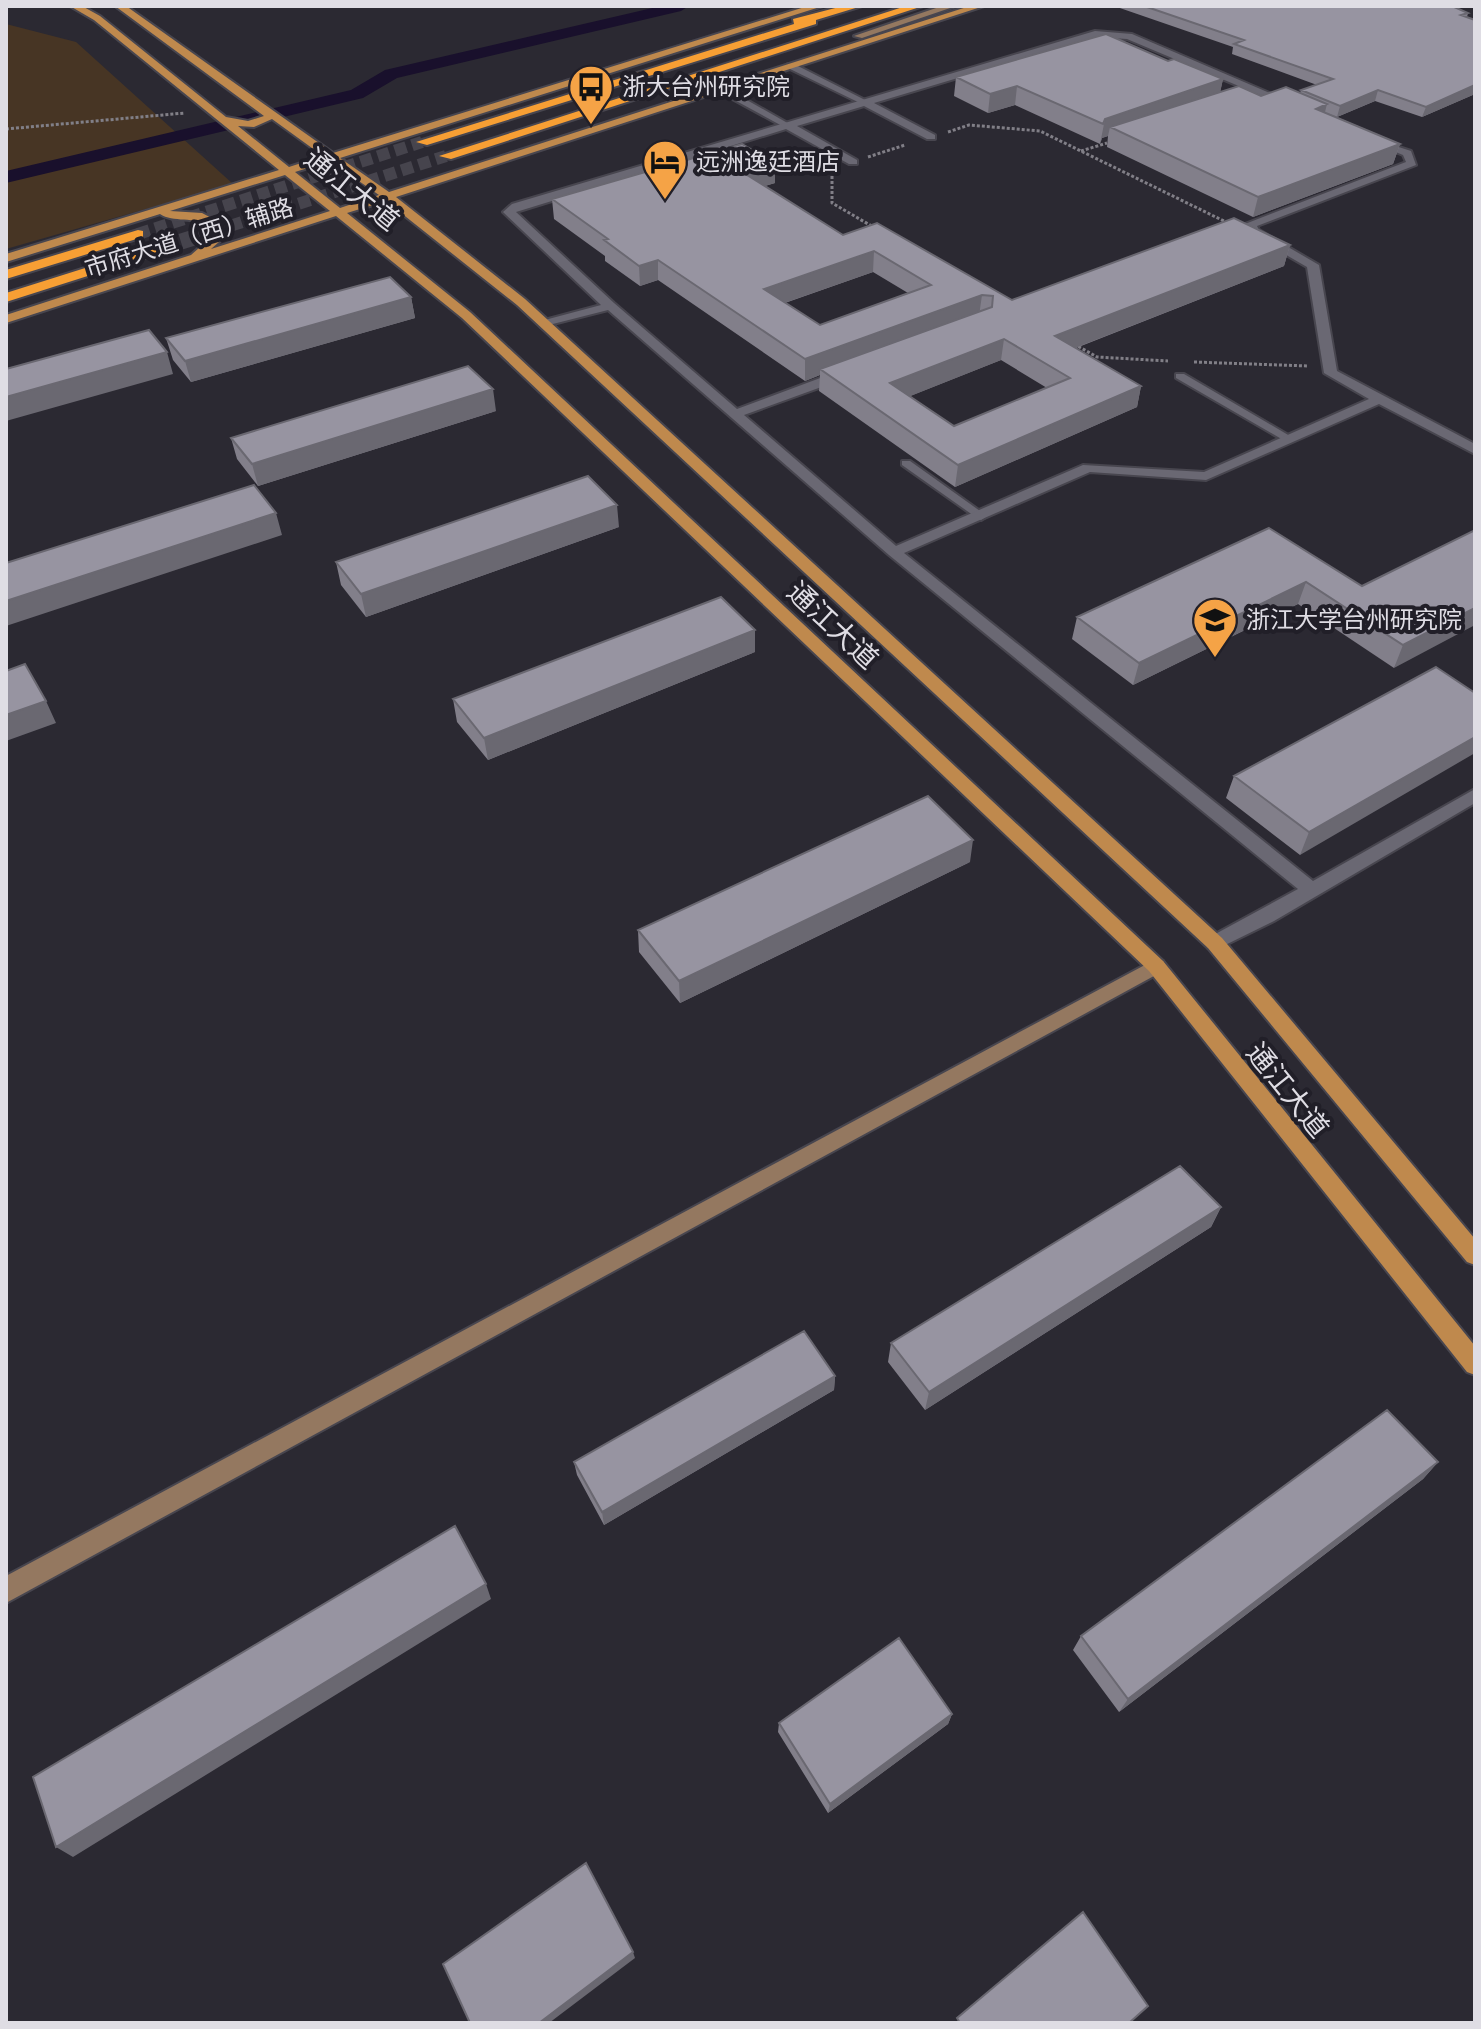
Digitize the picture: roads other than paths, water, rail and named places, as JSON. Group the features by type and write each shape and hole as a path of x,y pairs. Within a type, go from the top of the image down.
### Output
{"highway":[{"path":"649,58 856,6"},
{"path":"422,142 864,6"},
{"path":"446,156 917,6"},
{"path":"708,73 859,36"},
{"path":"6,275 137,227"},
{"path":"6,298 158,249"}],"main road":[{"name":"通江大道","path":"75,6 97,18 466,315 1156,966 1475,1364"},
{"name":"通江大道","path":"120,6 388,197 545,324 1215,943 1475,1255"},
{"name":"市府大道（西）辅路","path":"6,258 137,227 331,156 818,6"},
{"name":"市府大道（西）辅路","path":"6,319 979,6"},
{"path":"794,65 859,36"},
{"path":"226,120 240,124 264,121 269,117 268,110"},
{"path":"137,227 171,214 202,216 217,225 214,241 194,258"}],"street":[{"path":"859,36 951,6"},
{"path":"1299,108 1129,36 1095,34 516,206 509,212 610,306 894,552 1312,890"},
{"path":"1245,96 1259,91"},
{"path":"865,102 931,137"},
{"path":"787,125 853,162"},
{"path":"1367,136 1407,153 1412,163 1251,224 1252,228 1313,265 1331,373 1475,450"},
{"path":"545,324 610,306"},
{"path":"735,414 867,366"},
{"path":"894,552 1088,468 1206,476 1380,399"},
{"path":"1215,943 1475,795"},
{"path":"6,1590 1156,966"}],"lane":[{"path":"794,65 865,102"},
{"path":"719,88 787,125"},
{"path":"1180,376 1289,439"},
{"path":"906,463 981,516"}],"waterway":[{"path":"6,177 357,94 391,74 681,6"}],"tunnel":[{"path":"138,234 422,142"},
{"path":"196,237 446,156"},
{"path":"158,249 202,235"}],"place":[{"name":"浙大台州研究院","path":"591,126"},
{"name":"远洲逸廷酒店","path":"665,201"},
{"name":"浙江大学台州研究院","path":"1215,659"}]}
